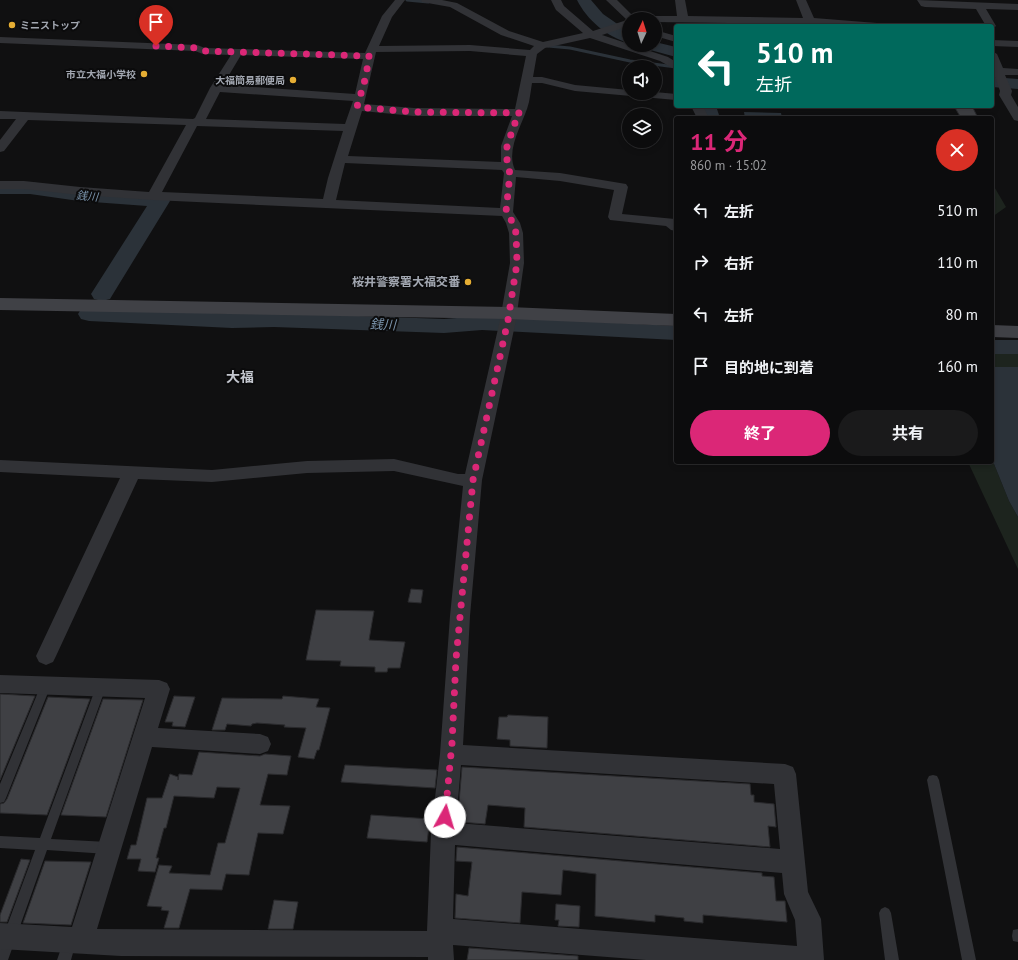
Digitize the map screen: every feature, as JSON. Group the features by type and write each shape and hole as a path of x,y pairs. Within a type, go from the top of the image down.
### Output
{"street":[{"path":"329,203 334,178 359,102 370,53 387,16 400,0"},
{"path":"426,0 453,5 505,33 539,48"},
{"path":"556,0 560,8 593,35 664,59 674,66"},
{"path":"610,0 623,12"},
{"path":"680,0 683,19"},
{"path":"801,0 811,23"},
{"path":"922,0 925,4 1018,7"},
{"path":"979,6 990,24"},
{"path":"662,19 833,24"},
{"path":"0,40 197,48 203,51 370,53 470,48 539,48 593,35 622,25"},
{"path":"994,31 999,40 994,41"},
{"path":"662,35 674,38"},
{"path":"994,42 1018,44"},
{"path":"440,945 443,832 451,754 456,659 473,480 508,321 517,263 516,233 513,223 506,212 508,170 507,146 520,113 527,80 539,48"},
{"path":"153,196 193,123 200,120 216,88 238,52"},
{"path":"662,70 674,67"},
{"path":"1018,72 996,72 1005,90 1005,95 1018,117"},
{"path":"527,80 542,80 575,88 622,92"},
{"path":"662,87 674,88"},
{"path":"216,88 359,102 414,112 520,113"},
{"path":"994,89 1018,92"},
{"path":"662,96 674,97"},
{"path":"0,115 350,128"},
{"path":"0,148 25,115"},
{"path":"340,159 508,170 621,187 614,217 670,222 674,225"},
{"path":"0,185 24,185 80,192 233,201 329,203 506,212"},
{"path":"0,304 508,321 674,320"},
{"path":"994,332 1018,332"},
{"path":"0,466 212,476 307,467 394,465 458,480 473,480"},
{"path":"46,656 132,472"},
{"path":"0,684 159,689 110,848 72,947"},
{"path":"144,737 260,744"},
{"path":"5,937 72,947 121,943 440,945 811,960 808,919 796,894 785,774 451,754"},
{"path":"443,832 792,862"}],"lane":[{"path":"0,798 46,685"},
{"path":"1,960 5,937 44,845 101,687"},
{"path":"933,780 969,960"},
{"path":"0,842 110,848"},
{"path":"885,913 892,960"}],"shaded area":[{"path":"744,112 781,113 782,116 745,116"},
{"path":"994,186 1006,207 994,216"},
{"path":"994,351 1018,352 1018,367 994,367"},
{"path":"994,367 1018,367 1018,517 1009,501 994,464"},
{"path":"969,464 994,464 1009,501 1018,517 1018,569"}],"building":[{"path":"955,108 973,108 977,116 960,116"},
{"path":"411,589 423,590 421,603 408,602"},
{"path":"316,610 374,611 369,640 405,642 400,668 388,668 387,672 375,672 375,667 340,666 341,661 306,660"},
{"path":"0,694 35,696 0,780"},
{"path":"174,696 195,697 185,727 172,726 173,722 165,722"},
{"path":"283,696 319,699 316,707 330,708 319,750 317,750 314,759 298,757 306,728 284,727 285,725 257,723 252,724 251,726 227,724 225,730 212,730 222,698 282,699"},
{"path":"48,697 90,699 47,815 0,813 0,804 4,803 7,799"},
{"path":"103,699 143,700 106,817 61,815"},
{"path":"508,715 548,717 547,748 510,746 510,740 497,739 499,717 507,717"},
{"path":"199,752 260,756 265,754 291,756 287,775 268,774 260,805 290,806 283,834 258,833 249,875 226,874 222,890 190,889 179,928 164,928 169,911 161,910 162,907 147,906 159,865 172,866 169,873 210,875 218,843 225,843 240,788 217,787 214,798 174,796 166,828 164,828 156,858 159,858 155,872 138,871 141,859 127,859 131,845 136,845 147,798 162,798 170,774 178,777 178,780 179,774 192,775"},
{"path":"345,765 437,770 435,788 341,782"},
{"path":"462,767 750,784 751,795 754,795 754,802 774,804 776,827 768,826 770,847 524,827 525,808 488,805 485,824 460,822 462,804 459,803"},
{"path":"371,815 430,819 427,842 367,838"},
{"path":"457,847 762,873 762,876 774,877 776,901 785,901 787,922 703,915 703,923 684,921 684,918 655,915 655,922 595,916 596,874 563,870 561,895 522,892 520,923 455,918 456,894 468,896 472,862 456,861"},
{"path":"21,859 30,860 7,922 0,922 0,915"},
{"path":"45,861 91,862 71,925 23,923"},
{"path":"274,900 298,902 293,929 268,929"},
{"path":"556,904 580,906 579,927 558,926 559,920 555,920"},
{"path":"469,948 578,956 578,960 467,960"}],"waterway":[{"path":"407,0 428,2"},
{"path":"584,0 587,6 597,17 622,34"},
{"path":"548,46 570,48 630,61 674,67"},
{"path":"662,48 674,51"},
{"path":"994,82 1018,84"},
{"path":"708,108 710,116"},
{"name":"銭川","path":"0,188 30,188 79,195 160,201 102,294"},
{"name":"銭川","path":"89,314 232,321 274,320 444,326 482,323 674,333"},
{"name":"銭川","path":"994,347 1018,347"}],"place":[{"name":"ミニストップ","path":"12,25"},
{"name":"市立大福小学校","path":"144,74"},
{"name":"大福簡易郵便局","path":"293,80"},
{"name":"桜井警察署大福交番","path":"468,282"}],"district":[{"name":"大福","path":"240,377"}],"route":[{"path":"156,46 197,48 203,51 369,56 366,76 357,107 414,112 520,113 507,146 507,166 510,173 506,212 513,223 516,233 517,263 508,320 473,480 456,659 454,721 445,817"}]}
